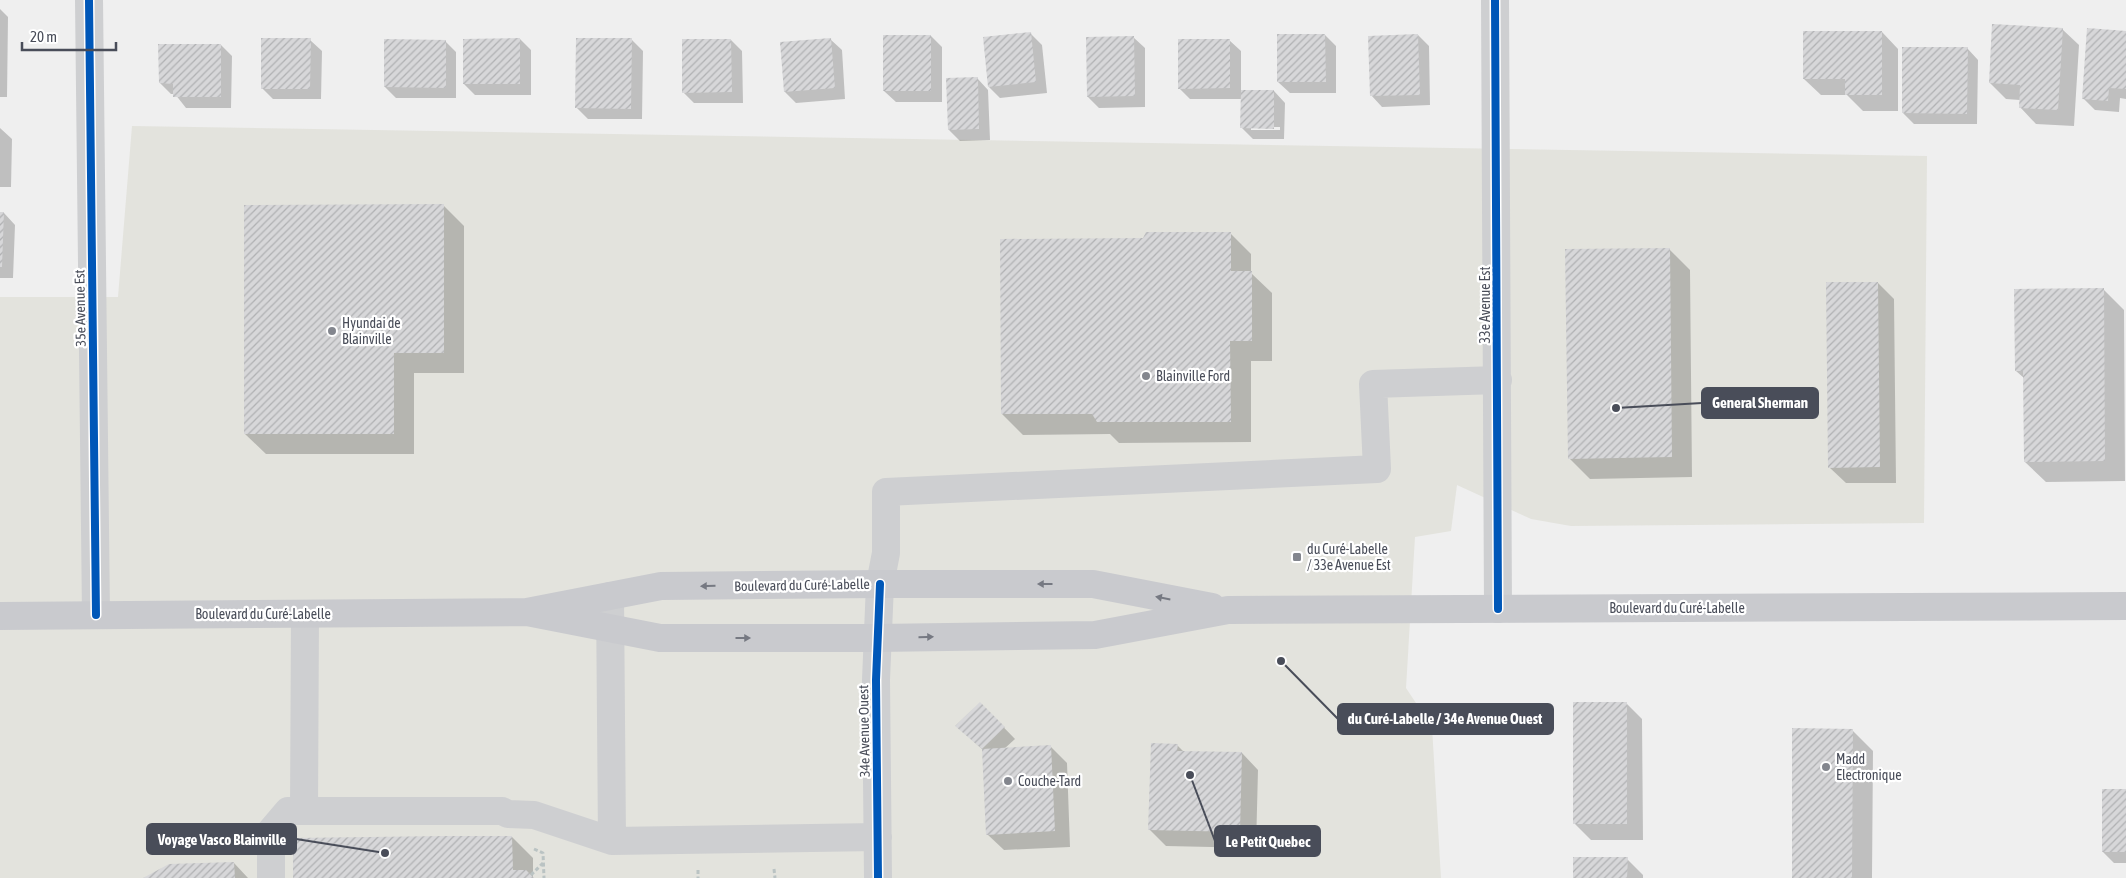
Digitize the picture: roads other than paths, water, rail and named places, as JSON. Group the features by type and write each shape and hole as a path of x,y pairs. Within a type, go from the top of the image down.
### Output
{"main road":[{"name":"Boulevard du Curé-Labelle","path":"0,616 527,612 661,586 880,584 1093,584 1228,610"},
{"name":"Boulevard du Curé-Labelle","path":"527,612 660,638 877,638 1095,635 1228,610 2126,606"}],"street":[{"name":"35e Avenue Est","path":"90,0 96,615"},
{"name":"33e Avenue Est","path":"1495,0 1498,609"},
{"name":"34e Avenue Ouest","path":"878,878 877,638 880,584 886,552 886,492 1377,469 1373,384 1498,380"},
{"path":"610,596 612,841"},
{"path":"304,812 305,614"},
{"path":"271,878 271,831 288,811 502,811 508,814 534,815 612,841 878,837"}],"place":[{"name":"Hyundai de Blainville","path":"332,331"},
{"name":"Blainville Ford","path":"1146,376"},
{"name":"General Sherman","path":"1616,408"},
{"name":"du Curé-Labelle / 33e Avenue Est","path":"1297,557"},
{"name":"du Curé-Labelle / 34e Avenue Ouest","path":"1281,661"},
{"name":"Madd Electronique","path":"1826,767"},
{"name":"Le Petit Quebec","path":"1190,775"},
{"name":"Couche-Tard","path":"1008,781"},
{"name":"Voyage Vasco Blainville","path":"385,853"}]}
